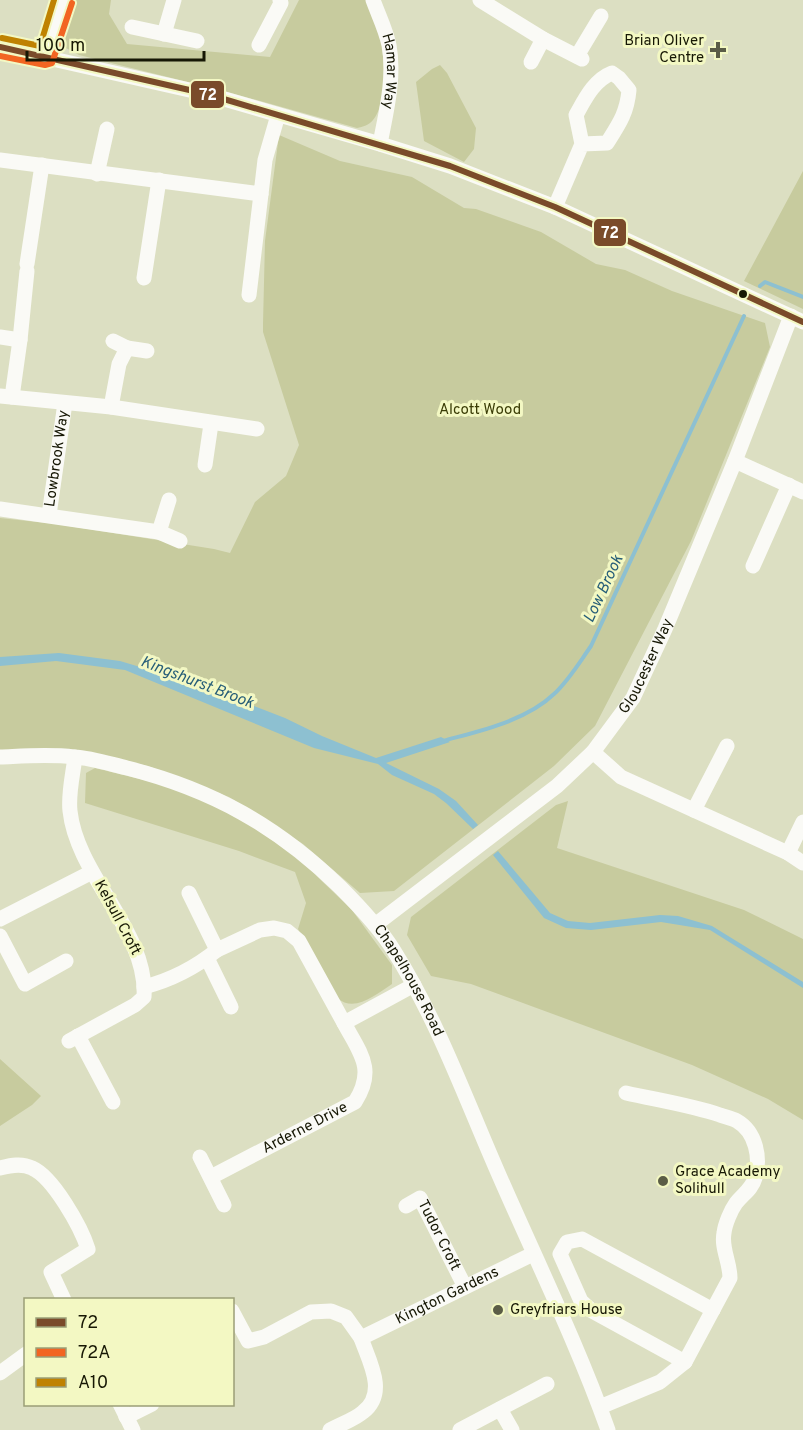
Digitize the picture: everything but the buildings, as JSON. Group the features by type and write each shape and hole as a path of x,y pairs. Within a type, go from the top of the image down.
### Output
{"street":[{"path":"46,56 63,0"},
{"path":"164,34 174,0"},
{"path":"259,45 276,13 280,0"},
{"name":"Hamar Way","path":"373,0 389,45 390,62 391,83 380,144"},
{"path":"480,0 501,5 543,39 580,58 601,16"},
{"path":"132,27 197,41"},
{"path":"531,63 543,39"},
{"path":"0,47 184,88 450,166 555,207 797,319"},
{"path":"555,207 582,144 576,115 591,90 604,76 612,73 629,90 627,107 607,143 582,144"},
{"path":"249,295 265,160 278,115"},
{"path":"97,174 107,129"},
{"path":"0,160 261,194"},
{"path":"42,165 27,268 20,340 6,397 111,407 257,429"},
{"path":"144,278 159,180"},
{"name":"Gloucester Way","path":"375,925 557,786 593,752 633,698 665,629 735,460 797,319"},
{"path":"1,337 20,340"},
{"path":"111,407 119,364 120,344 147,351"},
{"name":"Lowbrook Way","path":"49,515 65,403"},
{"path":"205,465 211,423"},
{"path":"735,460 796,489 753,566"},
{"path":"159,532 169,500"},
{"name":"Lowbrook Way","path":"0,509 159,532 180,541"},
{"path":"694,810 727,746"},
{"path":"593,752 621,777 788,853 803,863"},
{"name":"Chapelhouse Road","path":"0,757 75,757 165,778 221,801 272,830 297,848 350,897 375,925 414,985 533,1254 560,1309 608,1430"},
{"name":"Kelsull Croft","path":"75,757 70,811 78,839 92,872 121,921 144,971 144,987"},
{"path":"788,853 803,822"},
{"path":"0,919 92,872"},
{"path":"189,893 231,1007"},
{"name":"Arderne Drive","path":"144,987 166,982 211,948 260,930 274,928 287,931 299,941 360,1053 365,1067 366,1079 355,1102 211,1177"},
{"path":"0,936 25,984 66,962"},
{"path":"344,1023 414,985"},
{"path":"113,1102 74,1039 135,1005 144,997 144,987"},
{"path":"600,1407 660,1382 685,1362 730,1278 724,1232 735,1204 752,1187 756,1177 756,1146 749,1131 737,1121 708,1111 626,1093"},
{"path":"200,1157 224,1205"},
{"path":"0,1168 14,1164 32,1167 46,1177 72,1214 84,1236 88,1249 51,1272 64,1298"},
{"name":"Tudor Croft","path":"406,1206 420,1198 465,1287"},
{"path":"685,1362 592,1311 581,1301 560,1254 567,1242 582,1239 713,1310"},
{"name":"Kington Gardens","path":"361,1338 533,1254"},
{"path":"234,1315 248,1341 264,1337 311,1312 332,1311 346,1317 361,1338 377,1381 375,1394 364,1412 330,1430"},
{"path":"0,1373 24,1355"},
{"path":"460,1430 547,1384"},
{"path":"126,1417 148,1406"},
{"path":"500,1409 512,1430"}],"green space":[{"path":"73,0 111,0 109,14 127,44 270,57 299,0 367,0 381,41 383,59 382,94 377,114 370,123 357,128 224,91 79,55 66,48 61,32"},
{"path":"440,65 447,73 476,128 474,149 464,162 424,141 416,82"},
{"name":"Alcott Wood","path":"279,135 340,161 412,177 464,208 476,209 541,232 596,264 625,270 672,291 765,323 770,347 691,541 595,726 554,766 394,891 360,893 303,844 229,797 148,766 72,750 0,750 0,518 56,524 230,553 255,502 286,476 299,445 263,332 265,241"},
{"path":"803,171 803,309 744,281"},
{"path":"95,768 156,783 202,799 252,826 299,859 352,910 392,965 392,984 358,1003 351,1004 337,998 298,929 306,903 295,872 239,851 85,803 86,773"},
{"path":"568,801 557,848 744,910 803,939 803,1120 768,1099 692,1065 471,984 431,976 407,935 411,917 556,805"},
{"path":"0,1059 41,1096 32,1105 0,1126"}],"water":[{"path":"59,653 120,661 197,684 285,718 376,758 441,737 450,742 386,763 439,789 456,801 478,825 473,829 434,794 392,775 378,764 314,748 125,670 56,661 0,666 0,657"},
{"path":"498,851 550,913 568,921 590,923 660,915 678,916 712,926 803,982 803,988 710,930 661,922 591,930 566,928 544,918 493,855"}],"waterway":[{"name":"Low Brook","path":"760,286 765,282 803,297"},
{"name":"Low Brook","path":"443,741 502,724 530,711 554,694 574,671 591,646 744,316"}],"transit line":[{"name":"A10","path":"2,38 40,46 54,0"},
{"name":"72A","path":"0,56 45,65 52,63 72,3"},
{"name":"72","path":"0,47 207,94 450,166 555,207 803,322"}],"place":[{"name":"Brian Oliver Centre","path":"718,50"},
{"name":"Grace Academy Solihull","path":"663,1181"},
{"name":"Greyfriars House","path":"498,1310"}],"water label":[{"name":"Kingshurst Brook","path":"197,683"}]}
